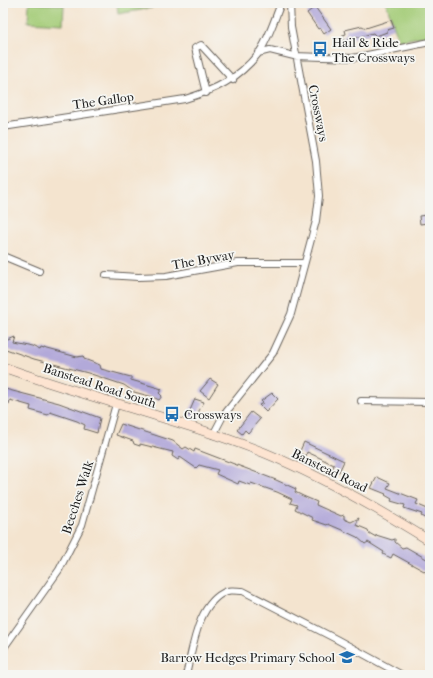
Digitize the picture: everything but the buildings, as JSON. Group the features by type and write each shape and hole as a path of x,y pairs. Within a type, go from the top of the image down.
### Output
{"street":[{"name":"The Gallop","path":"3,127 178,100 206,93 233,80 258,53 281,3"},
{"name":"Crossways","path":"213,435 224,416 273,353 291,314 316,221 319,196 316,160 298,56 291,26 290,3"},
{"path":"258,53 270,50 298,56 353,58 430,42"},
{"path":"206,93 195,48 201,45 233,80"},
{"path":"3,256 39,271"},
{"name":"The Byway","path":"106,275 138,277 166,276 238,263 304,264"},
{"name":"Banstead Road South","path":"3,367 213,435"},
{"path":"361,401 430,402"},
{"name":"Beeches Walk","path":"3,649 58,570 82,525 116,404"},
{"name":"Banstead Road","path":"213,435 264,453 321,478 384,513 430,541"},
{"path":"186,675 201,619 211,603 228,591 242,591 402,675"}],"green space":[{"path":"29,3 64,5 63,24 28,22"},
{"path":"117,3 152,3 152,8 118,14"},
{"path":"386,3 430,3 430,35 399,41"}],"place":[{"name":"Hail & Ride The Crossways","path":"320,49"},
{"name":"Crossways","path":"172,414"},
{"name":"Barrow Hedges Primary School","path":"347,657"}]}
